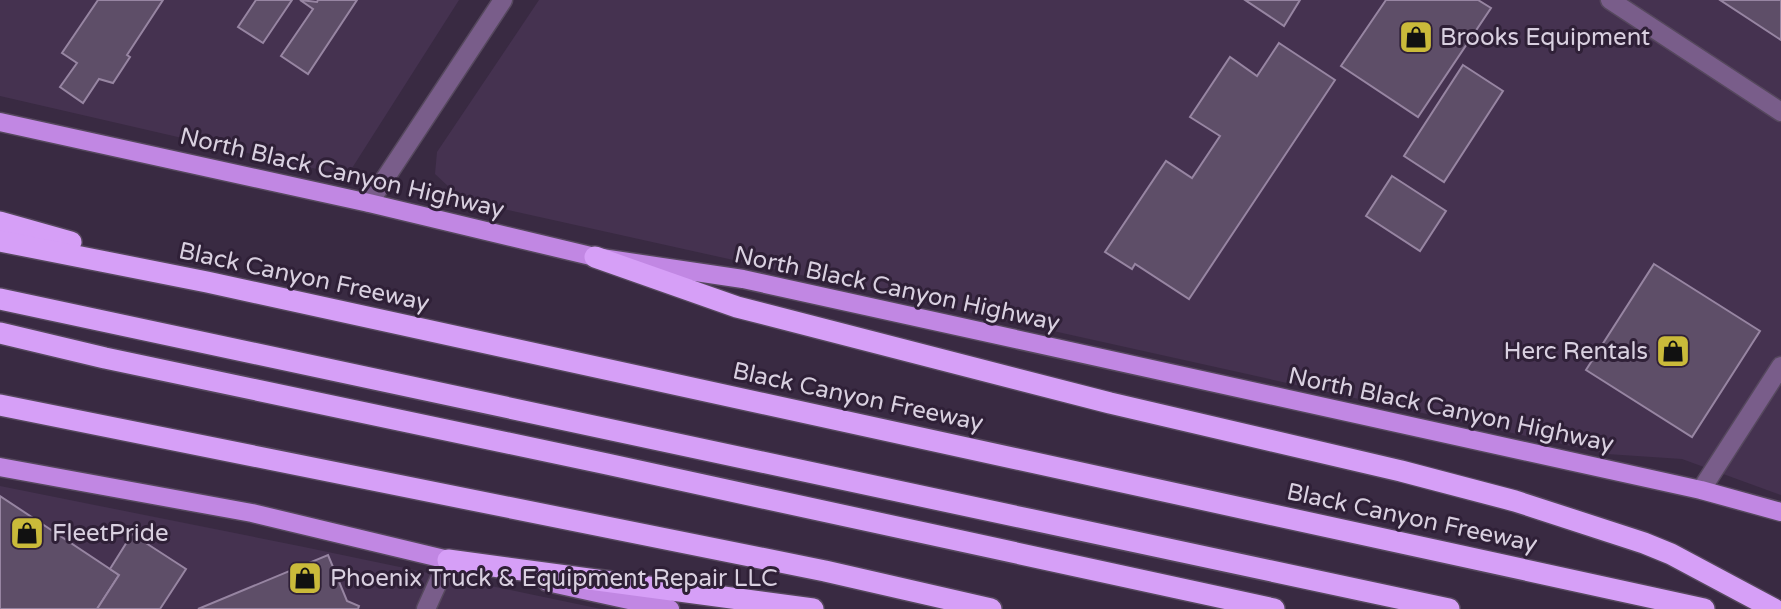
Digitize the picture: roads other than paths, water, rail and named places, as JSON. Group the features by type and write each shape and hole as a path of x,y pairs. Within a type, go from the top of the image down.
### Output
{"highway":[{"path":"0,222 207,282"},
{"name":"Black Canyon Freeway","path":"0,241 207,282 1704,609"},
{"path":"594,257 737,307 1110,403 1401,471 1515,501 1644,542 1774,609"},
{"path":"0,299 1449,609"},
{"path":"0,332 105,358 1274,609"},
{"path":"0,345 105,358"},
{"path":"0,405 825,571 991,609"},
{"path":"448,560 813,609"}],"main road":[{"name":"North Black Canyon Highway","path":"0,122 369,203 594,257 743,279 1701,490 1781,512"},
{"path":"0,467 252,513 670,609"}],"street":[{"path":"369,203 503,0"},
{"path":"1610,0 1781,113"},
{"path":"1701,490 1781,366"},
{"path":"426,609 448,560"}],"place":[{"name":"Brooks Equipment","path":"1416,37"},
{"name":"Herc Rentals","path":"1673,351"},
{"name":"FleetPride","path":"27,533"},
{"name":"Phoenix Truck & Equipment Repair LLC","path":"305,578"}]}
